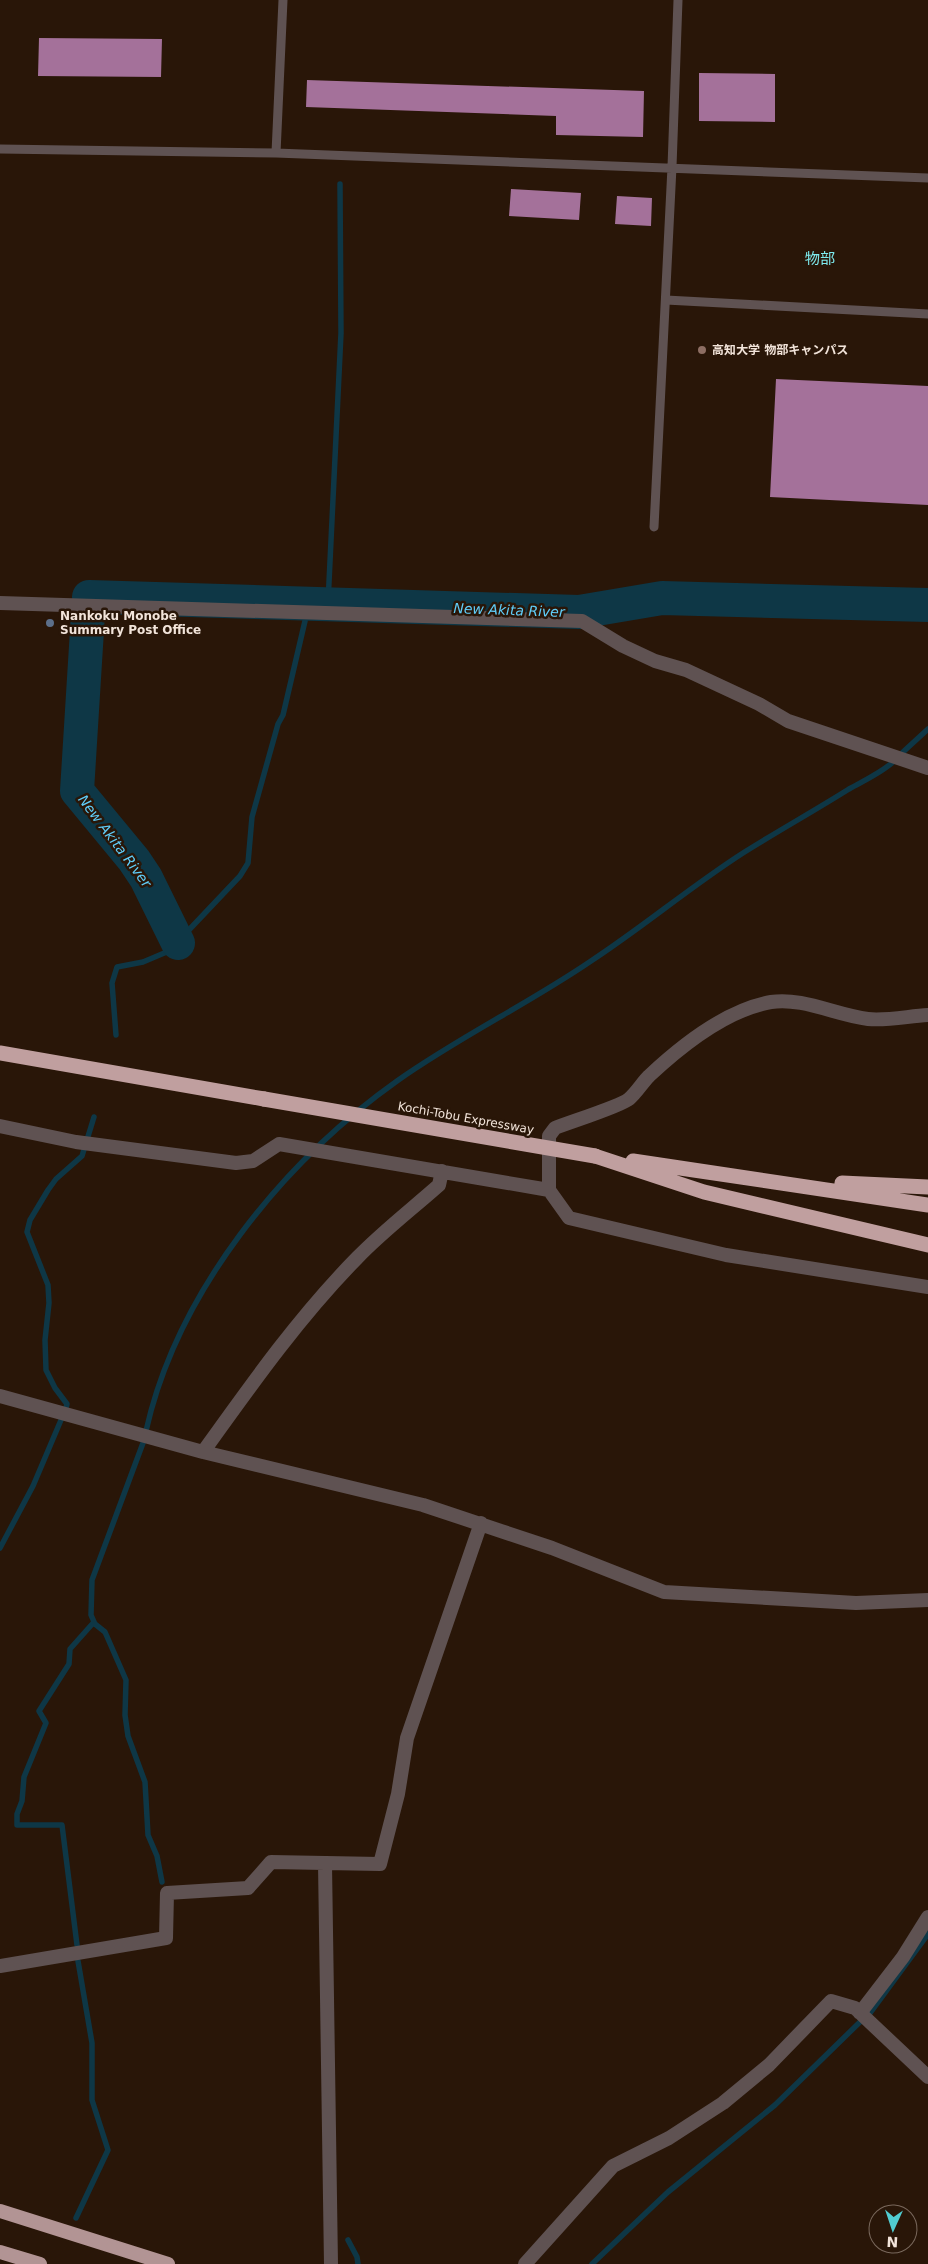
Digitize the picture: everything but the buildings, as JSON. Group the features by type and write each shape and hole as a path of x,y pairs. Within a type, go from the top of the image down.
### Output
{"highway":[{"name":"Kochi-Tobu Expressway","path":"0,1053 595,1156 928,1205"},
{"path":"595,1156 704,1192 928,1245"},
{"path":"766,1180 928,1188"},
{"path":"0,2211 168,2264"},
{"path":"0,2252 40,2264"}],"street":[{"path":"0,603 582,621 630,650 686,670 760,704 788,721 928,768"},
{"path":"928,1015 869,1019 838,1014 790,1001 754,1006 737,1014 676,1052 648,1077 628,1100 555,1128 549,1136 549,1190 569,1218 726,1255 928,1288"},
{"path":"0,1126 76,1142 236,1163 253,1161 279,1144 549,1190"},
{"path":"203,1452 241,1399 312,1308 358,1257 439,1185 442,1171"},
{"path":"0,1396 203,1452 422,1504 482,1523 664,1592 856,1603 928,1600"},
{"path":"0,1966 166,1938 167,1894 248,1888 271,1862 380,1864 398,1794 407,1738 482,1523"},
{"path":"325,1864 331,2264"},
{"path":"860,2013 903,1957 928,1917"},
{"path":"524,2264 613,2166 668,2138 723,2103 769,2065 831,2001 855,2008 928,2077"}],"lane":[{"path":"276,152 283,0"},
{"path":"654,528 672,168 678,0"},
{"path":"0,149 276,152 928,178"},
{"path":"666,300 928,314"}],"waterway":[{"path":"328,603 341,333 340,184"},
{"name":"New Akita River","path":"89,597 579,612 662,598 928,605"},
{"name":"New Akita River","path":"88,614 77,791 134,860 146,878 178,943"},
{"path":"116,1035 112,983 117,967 143,962 169,951 240,876 248,863 252,817 278,724 283,715 305,621"},
{"path":"903,752 928,729"},
{"path":"146,1431 161,1379 182,1329 209,1281 240,1234 314,1150 397,1081 469,1035 567,977 743,853 893,762"},
{"path":"66,1408 67,1404 55,1388 46,1370 45,1340 49,1303 48,1285 27,1232 30,1220 48,1190 56,1179 82,1156 94,1117"},
{"path":"0,1548 33,1486 61,1420"},
{"path":"143,1443 92,1580 91,1615 95,1624 105,1632 126,1680 125,1715 128,1736 145,1782 148,1835 157,1856 162,1882"},
{"path":"77,1945 62,1825 17,1825 17,1814 22,1801 24,1777 46,1723 39,1711 69,1664 70,1649 94,1622"},
{"path":"870,2013 928,1934"},
{"path":"76,2218 108,2150 92,2100 92,2043 78,1961"},
{"path":"592,2264 668,2192 775,2105 860,2022"},
{"path":"348,2240 357,2257 358,2264"}],"place":[{"name":"高知大学 物部キャンパス","path":"702,350"},
{"name":"Nankoku Monobe Summary Post Office","path":"50,623"}],"district":[{"name":"物部","path":"820,259"}]}
